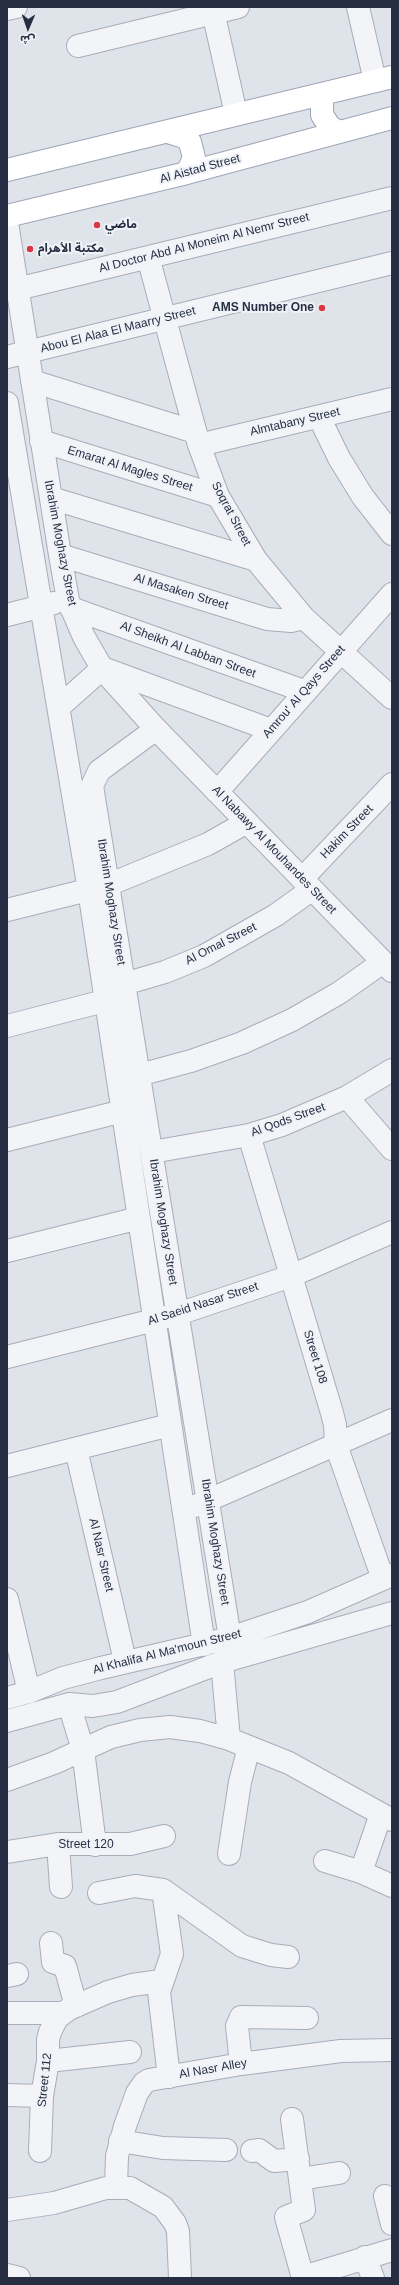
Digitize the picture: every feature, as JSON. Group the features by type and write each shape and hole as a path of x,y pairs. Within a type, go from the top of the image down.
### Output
{"main road":[{"path":"7,170 384,79"},
{"path":"325,94 322,100 322,115 330,127 338,131"},
{"name":"Al Aistad Street","path":"7,216 187,173 338,131 392,118"},
{"path":"168,132 180,135 190,142 194,158 187,173"}],"street":[{"path":"7,9 16,7"},
{"path":"78,46 212,10 238,7"},
{"path":"358,7 384,79"},
{"path":"212,10 236,114"},
{"name":"Al Doctor Abd Al Moneim Al Nemr Street","path":"17,289 392,198"},
{"name":"Ibrahim Moghazy Street","path":"7,223 17,289 17,355 32,381 60,555 70,604 84,637 103,670 156,729 99,770 94,778 93,794 98,888"},
{"name":"Soqrat Street","path":"148,257 197,439 218,496 256,560 304,618 339,652 392,698"},
{"name":"Abou El Alaa El Maarry Street","path":"17,355 392,263"},
{"path":"32,381 197,439"},
{"name":"Almtabany Street","path":"197,439 319,417 392,400"},
{"name":"Ibrahim Moghazy Street","path":"7,403 16,511 40,607 118,993 139,1075 230,1638"},
{"path":"319,417 339,458 362,497 392,534"},
{"name":"Emarat Al Magles Street","path":"41,441 218,496"},
{"path":"51,498 256,560"},
{"name":"Al Masaken Street","path":"60,555 268,619 291,621 304,618"},
{"name":"Amrou' Al Qays Street","path":"217,792 304,691 392,594"},
{"path":"7,615 40,607 70,604"},
{"name":"Al Sheikh Al Labban Street","path":"70,604 304,691"},
{"path":"59,707 96,674 103,670 112,671 271,730"},
{"name":"Al Nabawy Al Mouhandes Street","path":"156,729 306,884 388,966"},
{"name":"Hakim Street","path":"306,884 392,784"},
{"path":"7,910 98,888 208,844 247,822"},
{"name":"Al Omal Street","path":"7,1026 118,993 204,956 276,915 306,884"},
{"path":"139,1075 192,1061 242,1043 278,1027 388,966"},
{"name":"Ibrahim Moghazy Street","path":"118,993 123,1110 204,1645"},
{"name":"Al Qods Street","path":"152,1152 249,1135 282,1125 347,1097 392,1070"},
{"path":"347,1097 392,1149"},
{"path":"7,1140 123,1110"},
{"name":"Street 108","path":"249,1135 335,1425 336,1445 388,1577"},
{"path":"7,1251 139,1218"},
{"name":"Al Saeid Nasar Street","path":"7,1357 178,1314 291,1276 392,1232"},
{"path":"184,1511 392,1420"},
{"path":"7,1466 170,1425"},
{"name":"Al Nasr Street","path":"76,1449 126,1662"},
{"name":"Al Khalifa Al Ma'moun Street","path":"7,1698 29,1692 63,1678 230,1638 308,1612 388,1577"},
{"path":"7,1599 29,1692"},
{"name":"Al Khalifa Al Ma'moun Street","path":"7,1721 69,1704 93,1706 117,1702 222,1662 392,1613"},
{"path":"222,1662 229,1739"},
{"path":"101,1668 96,1679 98,1689 105,1697 117,1702"},
{"path":"69,1704 84,1750 95,1846"},
{"path":"7,1780 84,1750 111,1737 140,1730 170,1727 200,1731 229,1739 289,1763 387,1817 361,1872"},
{"path":"229,1854 237,1796 249,1747"},
{"name":"Street 120","path":"7,1852 58,1844 95,1846 130,1844 164,1836"},
{"path":"58,1844 61,1887"},
{"path":"325,1861 361,1872 392,1886"},
{"path":"99,1893 135,1886 163,1890 242,1946 271,1955 288,1957"},
{"path":"163,1890 172,1954 170,1964 161,1981 159,1992 169,2077"},
{"path":"51,1943 53,1962 65,1966 69,2009"},
{"path":"7,2013 69,2009 108,1992 132,1985 161,1981"},
{"name":"Street 112","path":"40,2151 42,2096 48,2061 50,2032 57,2018 69,2009"},
{"path":"241,2064 237,2026 241,2017 307,2018"},
{"name":"Al Nasr Alley","path":"116,2187 115,2172 120,2142 140,2087 148,2080 241,2064 341,2051 392,2050"},
{"path":"48,2061 130,2052"},
{"path":"7,2096 42,2096"},
{"path":"292,2119 304,2211 288,2215 286,2217 303,2278 365,2257 392,2250"},
{"path":"120,2142 163,2148 226,2150"},
{"path":"252,2150 259,2150 274,2161 299,2169 339,2173"},
{"path":"7,2210 54,2203 98,2190 116,2187 130,2188 154,2201 170,2216 178,2231 180,2278"},
{"path":"385,2196 392,2224"},
{"path":"365,2257 373,2278"},
{"path":"7,2275 19,2278"}],"place":[{"name":"ماضي","path":"97,225"},
{"name":"مكتبة الأهرام","path":"30,249"},
{"name":"AMS Number One","path":"322,308"}]}
